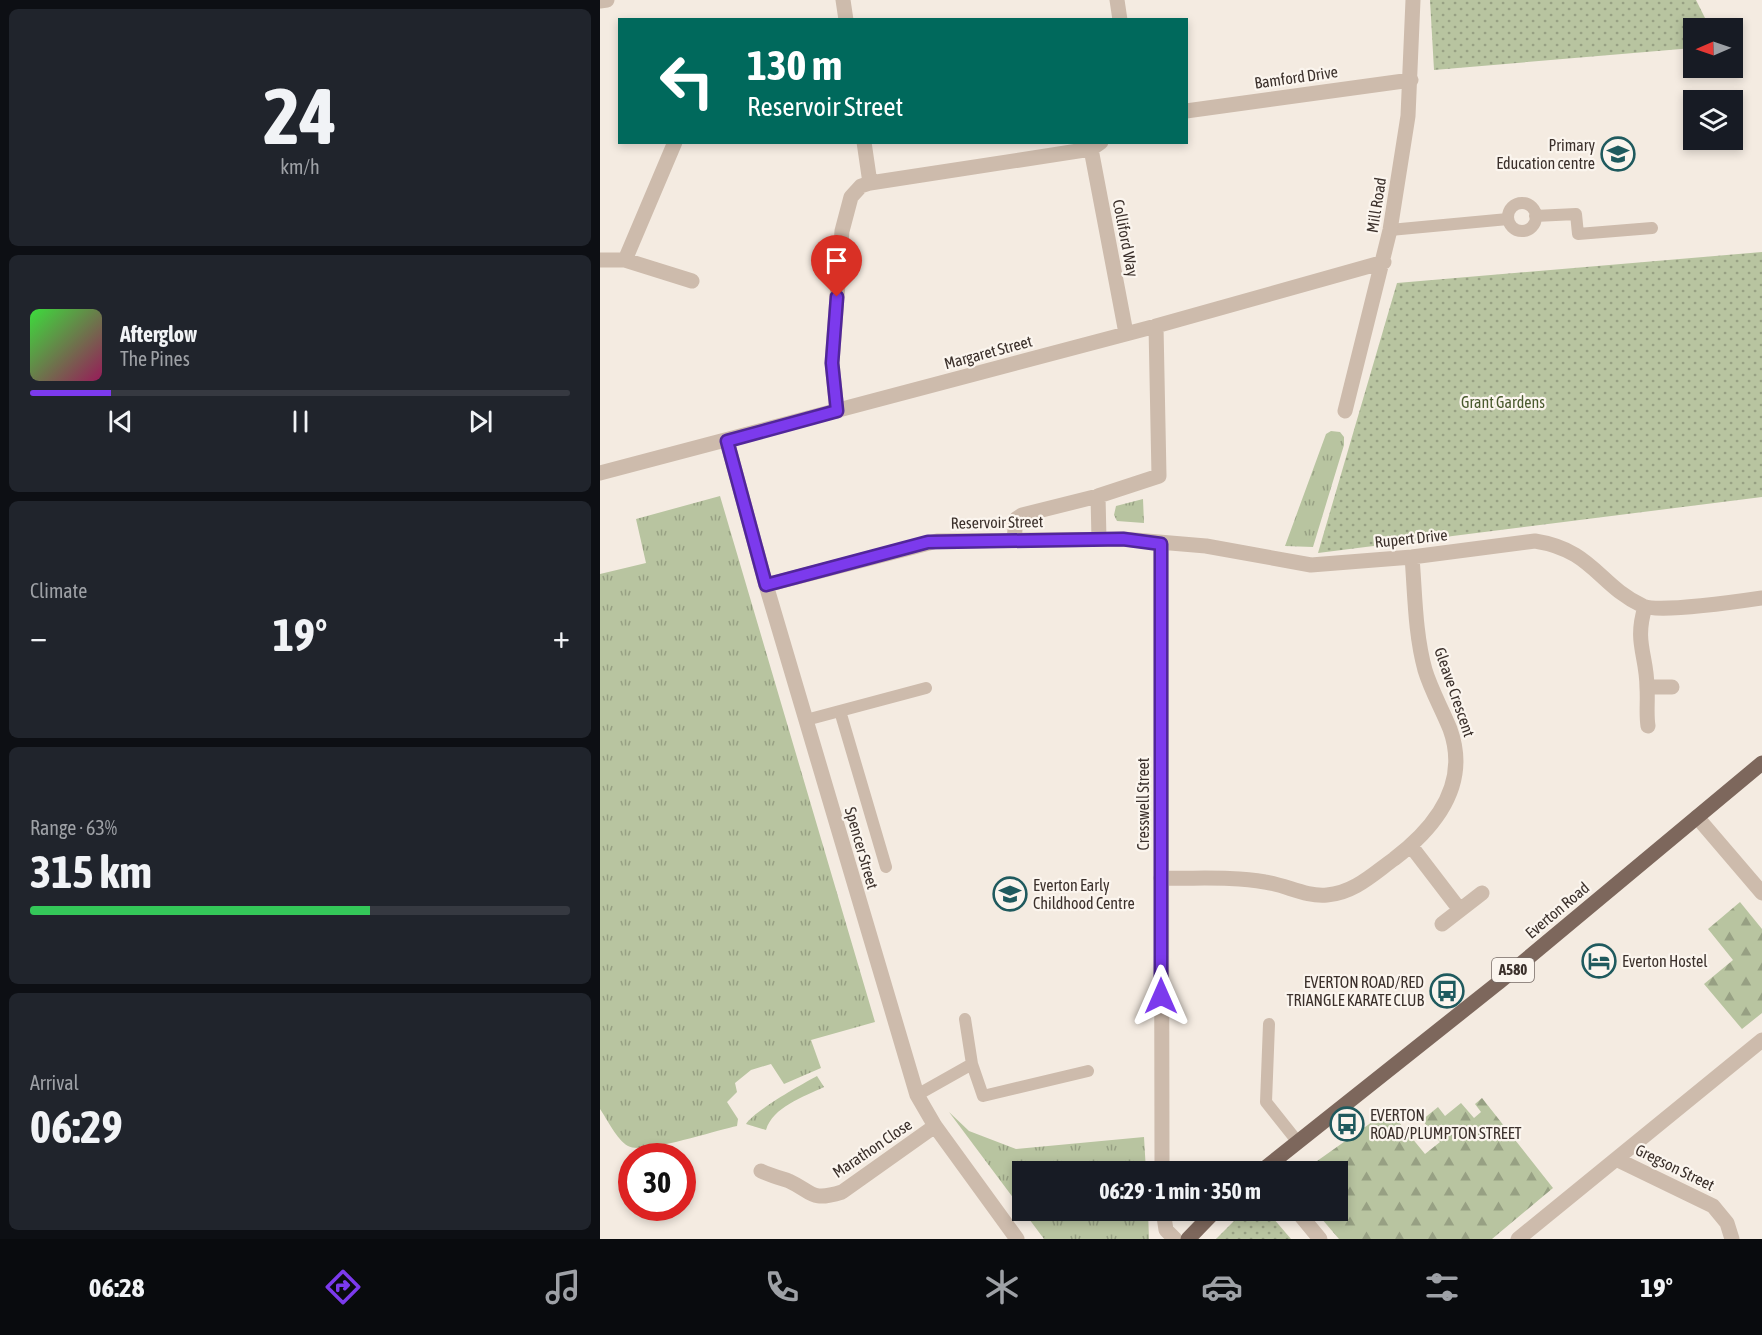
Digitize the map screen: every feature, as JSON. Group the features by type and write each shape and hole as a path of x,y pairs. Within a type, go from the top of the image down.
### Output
{"main road":[{"name":"Everton Road","path":"1274,1161 1498,983 1762,764"},
{"path":"1188,1239 1205,1221"}],"street":[{"path":"600,1 608,0"},
{"path":"843,0 846,18"},
{"path":"1117,0 1120,18"},
{"name":"Mill Road","path":"1345,411 1384,262 1390,230 1408,116 1413,0"},
{"name":"Bamford Drive","path":"1188,111 1411,80"},
{"path":"625,260 674,144"},
{"path":"864,144 870,183"},
{"path":"837,411 832,363 842,231 851,197 861,186 1096,146"},
{"name":"Colliford Way","path":"1096,146 1126,333"},
{"path":"600,260 625,260 692,280"},
{"name":"Margaret Street","path":"600,473 1156,326 1384,262"},
{"path":"1014,540 1016,519 1023,515 1098,496 1159,476 1156,326"},
{"name":"Spencer Street","path":"727,441 766,585 917,1095 935,1126 1017,1239"},
{"path":"1098,496 1100,539"},
{"name":"Reservoir Street","path":"766,585 928,542 1100,539 1161,544"},
{"name":"Rupert Drive","path":"1161,544 1206,546 1311,565 1412,557 1522,542 1552,544 1579,556 1623,593 1645,607"},
{"name":"Cresswell Street","path":"1161,544 1162,1161"},
{"name":"Gleave Crescent","path":"1161,878 1265,882 1306,894 1330,895 1355,887 1410,846 1442,811 1449,797 1456,770 1454,741 1431,685 1421,651 1412,557"},
{"path":"1648,726 1645,705 1647,687 1639,631 1645,607 1729,603 1762,598"},
{"path":"1647,687 1672,687"},
{"path":"1697,817 1762,893"},
{"path":"1410,846 1460,910"},
{"path":"1442,924 1482,893"},
{"path":"1518,1239 1618,1160 1762,1040"},
{"name":"Marathon Close","path":"761,1172 792,1183 807,1194 830,1196 842,1192 935,1126"},
{"name":"Gregson Street","path":"1618,1160 1713,1206 1727,1223 1732,1239"},
{"path":"1164,1221 1166,1230 1175,1239"},
{"path":"1305,1221 1320,1239"}],"lane":[{"path":"1508,219 1512,208 1519,204 1528,205 1536,216"},
{"path":"1536,216 1576,214 1578,234 1652,228"},
{"path":"1508,219 1514,228 1522,231 1530,228 1536,216"},
{"path":"1390,230 1508,219"},
{"path":"806,720 926,688"},
{"path":"840,711 886,867"},
{"path":"965,1019 972,1064 983,1096 1088,1071"},
{"path":"1269,1024 1266,1102 1297,1141"},
{"path":"917,1095 972,1064"}],"green space":[{"path":"1430,0 1696,0 1705,18 1683,18 1683,49 1434,70"},
{"name":"Grant Gardens","path":"1762,252 1762,497 1318,553 1397,283"},
{"path":"1331,431 1340,432 1344,437 1344,445 1313,547 1285,546 1326,434"},
{"path":"720,496 875,1022 811,1040 821,1068 784,1084 771,1064 751,1070 735,1083 737,1092 727,1102 738,1119 737,1126 672,1143 624,1143 600,1109 600,574 646,563 636,519"},
{"path":"1143,499 1144,523 1117,521 1114,515 1116,506"},
{"path":"1740,902 1762,929 1762,1013 1742,1029 1704,984 1733,960 1708,929"},
{"path":"817,1076 824,1087 782,1109 775,1115 766,1130 746,1124 768,1105"},
{"path":"1482,1098 1553,1188 1492,1239 1339,1239 1324,1221 1348,1221 1348,1161 1317,1161 1389,1110 1425,1154 1440,1142 1422,1120 1438,1107 1445,1116 1461,1103 1474,1118 1481,1112 1475,1104"},
{"path":"949,1112 969,1131 1016,1149 1144,1137 1145,1161 1012,1161 1012,1196"},
{"path":"1031,1221 1148,1221 1149,1239 1044,1239"},
{"path":"1234,1221 1276,1221 1291,1239 1216,1239"}],"place":[{"name":"Primary Education centre","path":"1618,154"},
{"name":"Everton Early Childhood Centre","path":"1010,894"},
{"name":"Everton Hostel","path":"1599,961"},
{"name":"EVERTON ROAD/RED TRIANGLE KARATE CLUB","path":"1447,991"},
{"name":"EVERTON ROAD/PLUMPTON STREET","path":"1347,1124"}],"route":[{"path":"837,297 832,363 837,411 727,441 766,585 937,541 1123,539 1161,544 1161,996"}]}
